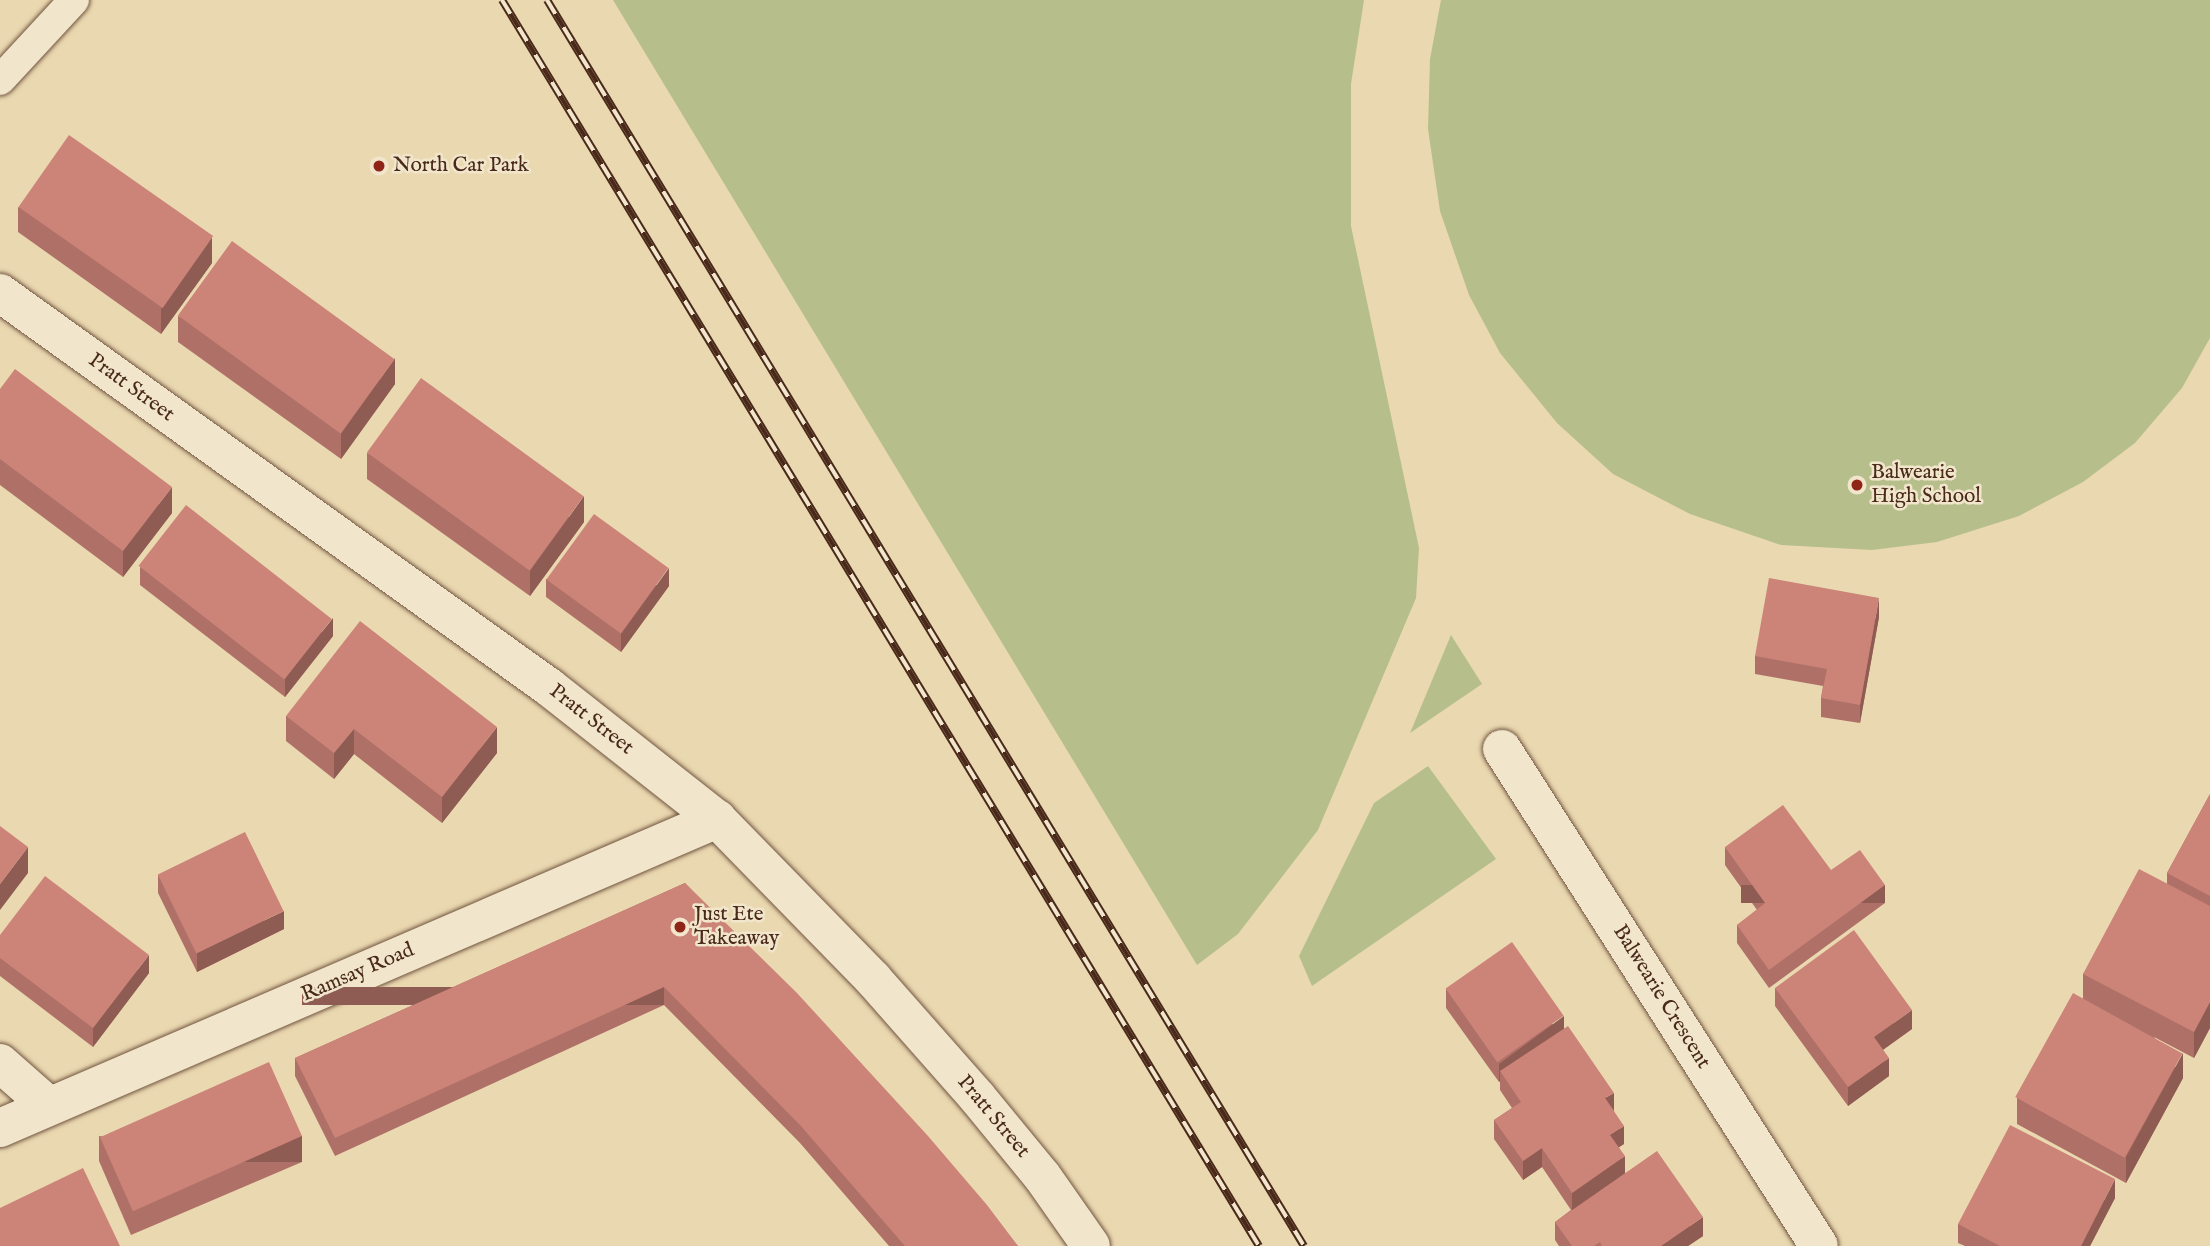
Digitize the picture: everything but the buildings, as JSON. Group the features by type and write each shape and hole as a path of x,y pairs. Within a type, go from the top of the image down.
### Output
{"main road":[{"name":"Pratt Street","path":"0,293 549,687 718,819 873,979 977,1097 1042,1175 1091,1246"},
{"name":"Balwearie Crescent","path":"1502,749 1819,1246"},
{"name":"Ramsay Road","path":"0,1128 718,819"},
{"path":"0,1063 49,1105"}],"lane":[{"path":"0,80 74,0"}],"green space":[{"path":"613,0 1364,0 1351,84 1351,226 1419,548 1416,598 1318,830 1238,934 1197,965"},
{"path":"1441,0 2210,0 2210,338 2182,388 2135,443 2083,482 2019,516 1937,542 1872,550 1781,545 1690,514 1613,474 1557,423 1500,353 1469,295 1440,211 1428,129 1430,59"},
{"path":"1451,635 1482,684 1410,733"},
{"path":"1428,766 1496,859 1312,986 1299,956 1374,803"}],"railway":[{"path":"502,0 1259,1246"},
{"path":"547,0 1304,1246"}],"place":[{"name":"North Car Park","path":"379,166"},
{"name":"Balwearie High School","path":"1857,485"},
{"name":"Just Ete Takeaway","path":"680,927"}]}
